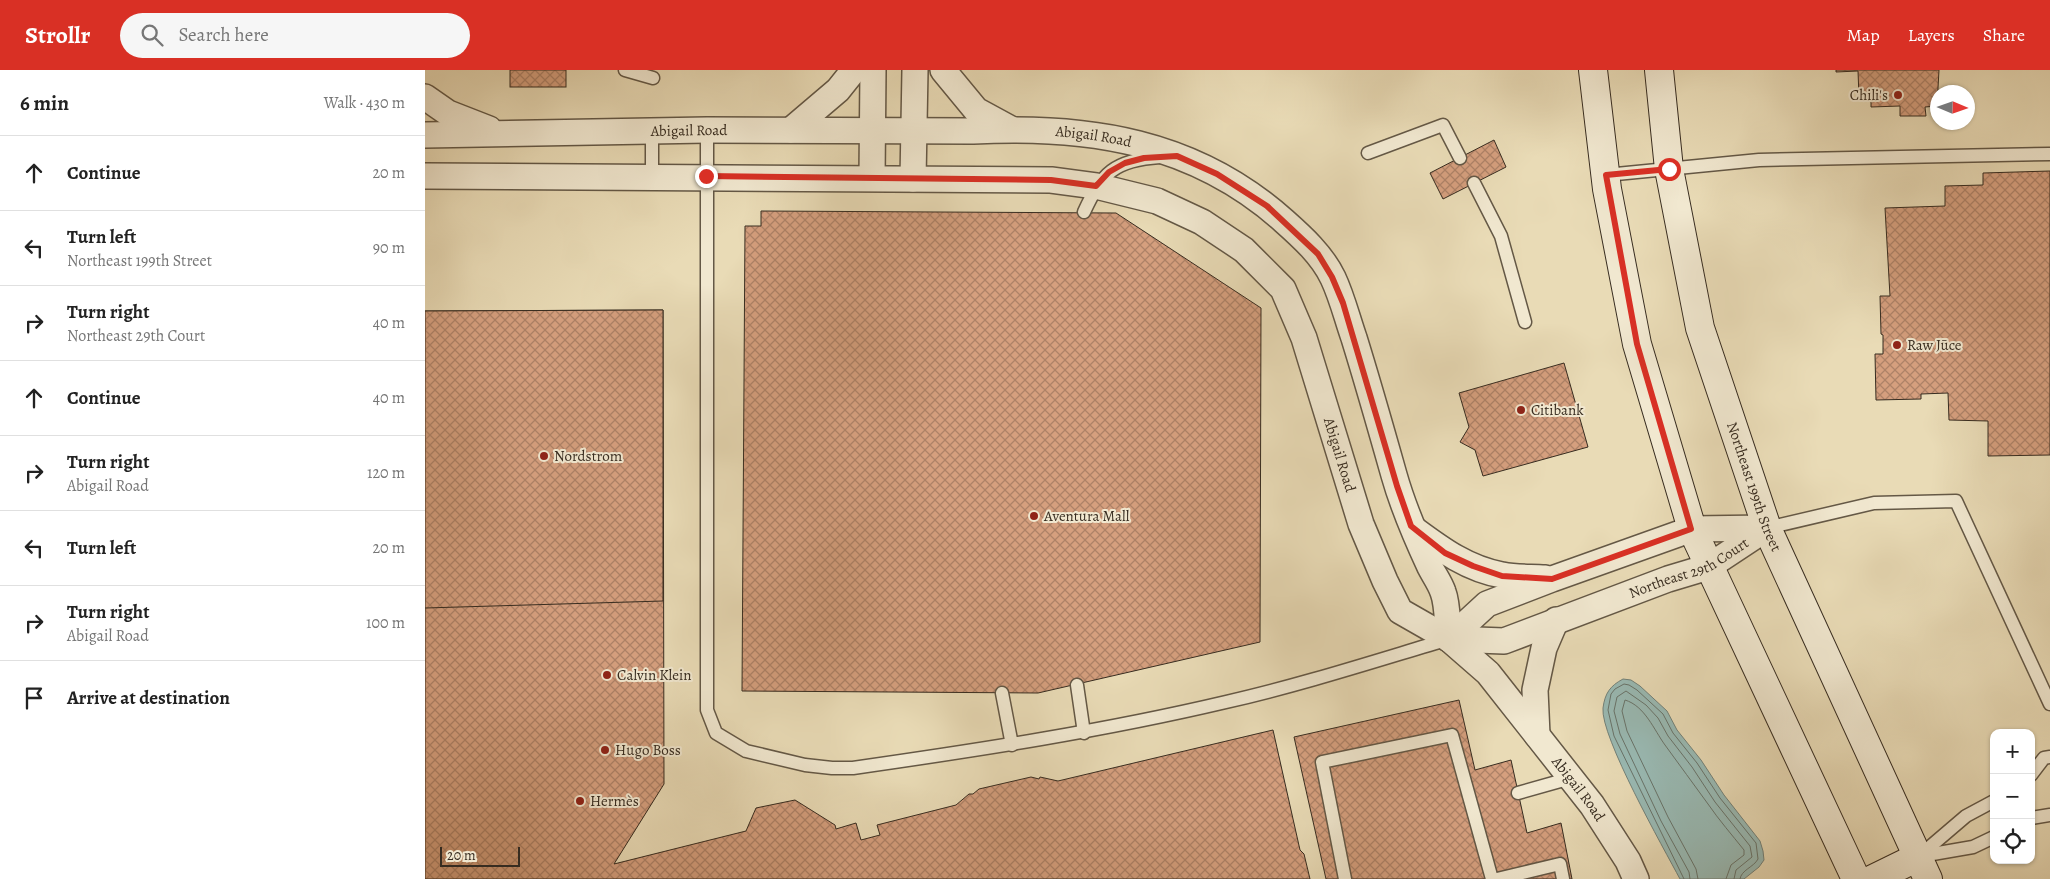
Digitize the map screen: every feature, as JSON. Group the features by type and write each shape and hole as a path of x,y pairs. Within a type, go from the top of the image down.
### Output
{"street":[{"path":"791,130 838,90 855,70"},
{"path":"872,178 873,70"},
{"path":"913,179 915,70"},
{"path":"943,70 976,110 1011,129"},
{"path":"1593,70 1606,175 1637,344 1691,529 1856,879"},
{"name":"Northeast 199th Street","path":"1659,70 1669,169 1700,328 1767,528 1923,868"},
{"path":"425,98 448,113 501,134"},
{"name":"Abigail Road","path":"425,135 707,130 973,131 1011,129 1079,132 1148,145 1217,174 1267,206 1318,254 1332,277 1363,366 1397,486 1411,526 1444,593 1449,639"},
{"name":"Abigail Road","path":"425,176 706,176 1051,180 1096,186 1157,201 1202,222 1244,250 1283,289 1304,338 1361,524 1385,580 1401,611 1449,639 1488,673 1592,804 1628,862 1636,879"},
{"path":"1411,526 1445,553 1473,566 1502,576 1552,579"},
{"name":"Northeast 29th Court","path":"1449,639 1487,604 1691,529 1767,528"},
{"name":"Northeast 29th Court","path":"1449,639 1504,641 1668,579 1708,567 1767,528"},
{"path":"1537,735 1535,690 1544,648 1556,620"},
{"path":"1873,879 1923,868"}],"lane":[{"path":"625,70 653,78"},
{"path":"1368,153 1443,125 1460,158"},
{"path":"707,130 707,710 716,733 746,751 805,765 853,768 1084,733 1227,702 1304,682 1449,639"},
{"path":"652,176 653,131"},
{"path":"1606,175 1759,160 2050,154"},
{"path":"1084,212 1096,186 1109,172 1125,163 1144,158 1177,156"},
{"path":"1473,184 1501,236 1525,322"},
{"path":"1767,528 1874,502 1956,501 2050,704"},
{"path":"1077,685 1084,733"},
{"path":"1002,693 1012,745"},
{"path":"1345,879 1322,762 1453,735 1492,879"},
{"path":"2032,774 2044,758 2050,756"},
{"path":"1518,793 1571,778"},
{"path":"1923,868 1966,816 1990,803"},
{"path":"2035,817 2050,815"},
{"path":"1923,868 1990,839"},
{"path":"1497,879 1560,864 1563,879"}],"water":[{"path":"1623,679 1631,680 1640,686 1667,711 1677,730 1760,841 1764,860 1759,867 1744,879 1680,879 1634,793 1605,722 1603,708 1605,698 1611,687"}],"building":[{"path":"510,70 566,70 566,87 510,87"},
{"name":"Chili's","path":"1836,70 1939,70 1938,85 1930,85 1930,107 1925,107 1926,116 1900,116 1900,106 1871,107 1871,97 1859,97 1858,71 1836,72"},
{"path":"1494,140 1506,167 1443,199 1430,173"},
{"path":"2050,171 2050,455 1988,456 1988,421 1949,420 1948,393 1921,394 1921,399 1876,400 1875,354 1883,354 1880,296 1890,296 1885,208 1945,206 1945,186 1983,185 1983,173"},
{"path":"761,211 1116,213 1261,308 1260,642 1038,693 742,691 745,226 761,226"},
{"path":"663,310 664,784 614,864 746,831 756,808 795,800 835,825 836,829 856,823 861,840 880,835 877,825 956,805 969,794 973,794 979,789 1031,777 1058,781 1273,730 1300,850 1304,854 1310,879 425,879 425,311"},
{"name":"Nordstrom","path":"663,310 663,601 425,608 425,311"},
{"name":"Citibank","path":"1564,363 1588,447 1483,476 1475,450 1460,442 1469,427 1459,393"},
{"path":"1459,700 1475,770 1511,760 1527,833 1561,823 1572,879 1326,879 1294,737"}],"place":[{"name":"Chili's","path":"1898,95"},
{"name":"Raw Jūce","path":"1897,345"},
{"name":"Citibank","path":"1521,410"},
{"name":"Nordstrom","path":"544,456"},
{"name":"Aventura Mall","path":"1034,516"},
{"name":"Calvin Klein","path":"607,675"},
{"name":"Hugo Boss","path":"605,750"},
{"name":"Hermès","path":"580,801"}],"route":[{"path":"706,176 1051,180 1096,186 1109,172 1125,163 1144,158 1177,156 1217,174 1267,206 1296,231 1318,254 1332,277 1343,303 1363,366 1397,486 1411,526 1445,553 1473,566 1502,576 1552,579 1691,529 1637,344 1607,189 1606,175 1669,169"}]}
